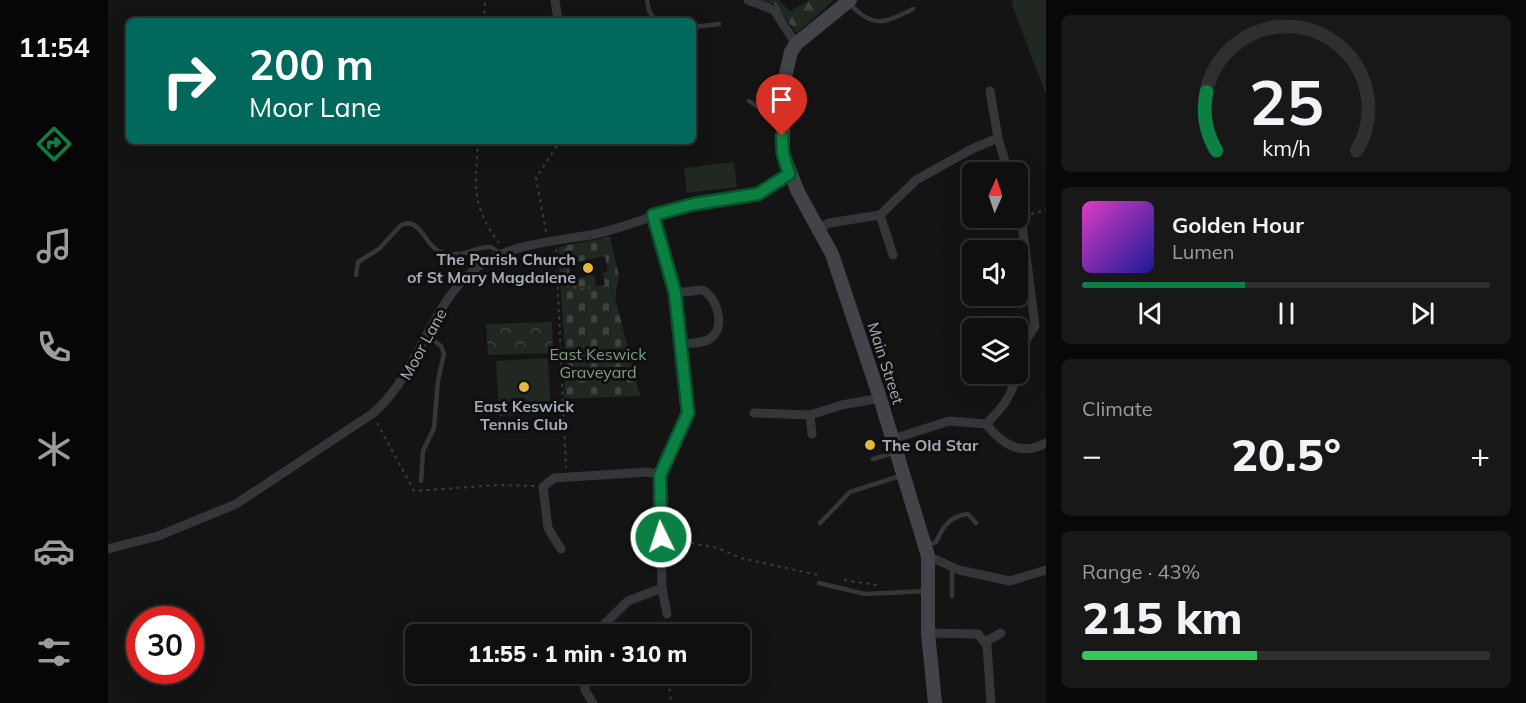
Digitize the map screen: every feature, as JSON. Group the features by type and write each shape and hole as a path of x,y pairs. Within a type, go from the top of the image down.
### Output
{"street":[{"path":"555,0 558,18"},
{"path":"748,0 774,10 796,44 849,1"},
{"name":"Main Street","path":"796,44 787,65 782,108 783,154 789,174 832,254 895,445 926,552 928,633 935,703"},
{"path":"990,91 998,138 1005,162"},
{"path":"820,228 829,223 880,215 916,180 972,149 998,138"},
{"name":"Moor Lane","path":"108,549 158,536 236,504 372,414 402,383 442,308 466,277 504,253 551,237 597,233 694,204 758,194 789,174"},
{"path":"653,215 675,293 683,344 688,413 660,475 662,588 667,614"},
{"path":"880,215 893,255"},
{"path":"1023,228 1035,326 1028,337"},
{"path":"675,293 702,290 712,297 716,308 718,325 714,335 705,342 683,344"},
{"path":"1035,326 1046,327"},
{"path":"986,424 1004,406 1014,384"},
{"path":"754,413 810,416 842,405 880,398"},
{"path":"810,416 812,434"},
{"path":"895,445 949,421 986,424 999,441 1016,449 1035,449 1046,443"},
{"path":"561,549 543,529 543,487 554,478 648,472 660,475"},
{"path":"926,552 952,567 1010,581 1046,570"},
{"path":"604,624 628,601 662,588"},
{"path":"928,633 978,634 987,646 991,703"},
{"path":"985,642 1001,633"},
{"path":"585,684 585,690 593,703"}],"lane":[{"path":"647,0 649,11 654,18"},
{"path":"849,1 862,17 872,21 888,22 913,9"},
{"path":"696,27 719,24"},
{"path":"749,101 758,107 782,108"},
{"path":"356,275 358,262 379,249 401,225 408,223 418,227 429,245 441,253 468,255 491,247 504,253"},
{"path":"421,481 423,451 435,428 438,380 444,354 441,346 428,336"},
{"path":"873,459 895,445"},
{"path":"820,523 850,492 903,475"},
{"path":"926,552 936,542 943,526 951,520 968,514 976,523"},
{"path":"952,567 952,596"},
{"path":"819,583 865,594 927,591"}],"path":[{"path":"484,18 485,0"},
{"path":"478,144 475,198 488,227 504,253"},
{"path":"558,144 536,178 551,237 567,477"},
{"path":"1028,214 1046,210"},
{"path":"573,262 566,246 563,264 567,286 582,289 594,287"},
{"path":"372,414 414,491 498,485 543,487"},
{"path":"661,537 823,576"},
{"path":"834,578 879,585"},
{"path":"669,684 671,703"}],"green space":[{"path":"761,0 779,0 790,11 810,0 834,0 797,33 774,4"},
{"path":"1014,0 1046,0 1046,95 1011,2"},
{"path":"734,162 737,187 687,193 684,168"},
{"name":"East Keswick Graveyard","path":"610,237 619,276 615,297 640,396 564,399 566,366 558,247","holes":["605,256 608,271 603,273 605,285 596,286 594,275 571,279 568,264"]},
{"path":"552,322 553,353 488,355 486,324"},
{"name":"East Keswick Tennis Club","path":"548,358 551,413 499,416 496,361"}],"place":[{"name":"The Parish Church of St Mary Magdalene","path":"588,268"},
{"name":"East Keswick Tennis Club","path":"524,387"},
{"name":"The Old Star","path":"870,445"}],"route":[{"path":"661,537 660,475 688,413 683,344 675,293 653,215 694,204 758,194 775,184 789,174 783,154 782,136"}]}
